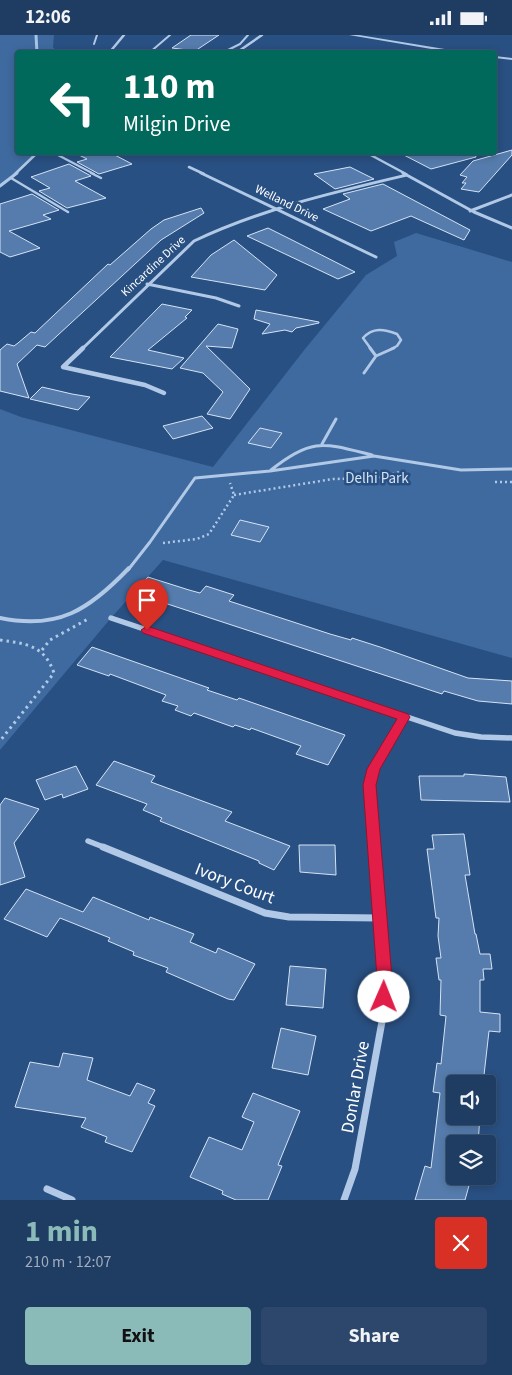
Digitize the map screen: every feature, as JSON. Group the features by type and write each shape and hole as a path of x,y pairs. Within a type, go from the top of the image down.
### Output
{"street":[{"path":"112,50 124,35"},
{"path":"240,50 262,35"},
{"path":"351,35 447,50"},
{"path":"497,57 512,59"},
{"path":"0,186 11,179 36,155"},
{"path":"372,155 470,211 512,228"},
{"name":"Welland Drive","path":"189,167 376,257"},
{"name":"Kincardine Drive","path":"164,393 145,385 63,367 147,284 194,241 277,209 339,189 408,175"},
{"path":"470,211 512,195"},
{"path":"147,284 216,298 239,306"},
{"path":"111,618 455,733 481,737 512,738"},
{"name":"Donlar Drive","path":"344,1200 355,1169 383,1016 384,978 370,785 374,769 404,717"},
{"name":"Ivory Court","path":"88,841 265,913 289,917 380,918"},
{"path":"47,1189 72,1200"}],"lane":[{"path":"94,44 97,35"},
{"path":"152,50 170,35"},
{"path":"228,50 247,39 248,35"},
{"path":"58,155 101,178"},
{"path":"11,179 68,212"},
{"path":"364,373 376,356 397,346 401,340 397,334 378,329 368,332 363,338 376,356"},
{"path":"322,444 336,419"},
{"path":"270,471 291,453 311,444 322,444 374,456 462,470 512,469"},
{"path":"0,618 27,622 48,622 87,605 115,583 147,545 195,478 270,471 374,456"}],"path":[{"path":"147,545 197,539 209,534 234,495 333,479 376,478 405,471"},
{"path":"226,475 234,495"},
{"path":"490,481 512,482"},
{"path":"0,640 42,650 50,659 54,673 0,741"}],"green space":[{"path":"0,35 54,35 53,47 55,50 15,50 15,155 35,155 24,167 0,186"},
{"name":"Delhi Park","path":"416,233 512,262 512,658 163,560 111,618 0,750 0,409 21,417 213,467 305,349 366,275 397,256 394,242"}],"building":[{"path":"191,35 219,35 196,50 172,48"},
{"path":"512,150 512,155 479,192 461,189 466,183 462,183 467,177 460,175 473,161"},
{"path":"79,155 115,155 132,164 99,174 77,162 87,159"},
{"path":"404,155 476,155 476,157 431,169"},
{"path":"69,164 91,176 75,181 106,198 67,208 39,191 50,188 31,177"},
{"path":"350,167 374,179 335,189 314,174"},
{"path":"383,184 470,230 464,240 411,216 371,231 323,209 350,199 343,194"},
{"path":"32,194 59,210 43,215 51,219 9,231 40,248 10,257 0,252 0,204"},
{"path":"201,208 204,213 161,240 45,347 37,345 17,364 29,398 0,391 0,350 7,344 14,346 31,332 35,333 108,264 110,265 151,229 164,220"},
{"path":"268,228 355,272 338,279 247,236"},
{"path":"234,240 277,275 265,290 191,277 211,255"},
{"path":"162,304 192,310 185,317 187,318 148,350 184,358 172,369 110,357"},
{"path":"256,310 319,323 296,328 292,332 285,330 262,334 270,324 254,319"},
{"path":"218,324 238,329 232,348 206,346 250,389 230,419 207,414 223,392 203,373 180,368"},
{"path":"42,387 90,397 78,410 30,399"},
{"path":"202,416 213,428 173,439 163,426"},
{"path":"260,428 282,433 271,448 248,443"},
{"path":"240,520 269,527 260,542 231,535"},
{"path":"148,577 200,593 206,586 234,595 229,601 330,634 351,640 352,638 380,647 468,678 512,681 512,704 478,701 444,691 442,694 134,593"},
{"path":"92,647 209,688 207,690 237,700 239,698 345,735 328,765 296,754 301,746 251,728 250,730 235,725 233,727 194,713 191,716 175,710 178,706 162,701 166,695 110,674 109,676 77,665"},
{"path":"114,761 155,776 151,782 232,812 225,821 290,846 274,870 259,863 259,861 160,821 162,818 143,810 147,804 96,785"},
{"path":"76,766 88,789 63,798 62,794 45,800 36,780"},
{"path":"464,774 506,777 510,802 421,800 419,776 464,776"},
{"path":"5,798 39,809 14,843 25,877 0,885 0,805"},
{"path":"464,834 470,875 465,875 475,934 480,954 490,954 492,969 483,969 484,980 480,980 480,1012 500,1014 500,1032 489,1031 484,1075 446,1075 446,1125 479,1125 479,1135 446,1135 446,1185 469,1185 465,1200 415,1200 425,1166 431,1168 440,1093 433,1092 437,1063 441,1064 446,1016 440,1015 441,980 439,980 436,958 441,958 438,936 439,918 436,918 427,849 434,849 432,835"},
{"path":"299,845 335,845 336,875 300,872"},
{"path":"26,889 83,912 93,897 149,920 150,917 194,934 190,942 216,953 218,948 255,964 234,1000 228,999 166,972 168,968 133,955 134,952 108,941 110,938 60,918 47,937 4,919"},
{"path":"290,966 326,969 323,1008 286,1005"},
{"path":"281,1028 316,1036 308,1075 272,1068"},
{"path":"63,1053 93,1058 87,1080 130,1096 137,1083 155,1090 148,1103 155,1106 132,1152 105,1142 107,1137 81,1127 86,1118 15,1107 30,1062 59,1067"},
{"path":"253,1093 300,1111 278,1165 282,1166 268,1200 236,1200 222,1194 223,1191 190,1177 209,1137 242,1150 254,1122 242,1117"}],"waterway":[{"path":"36,35 37,50"}],"route":[{"path":"147,630 404,717 374,769 370,785 384,997"}]}
